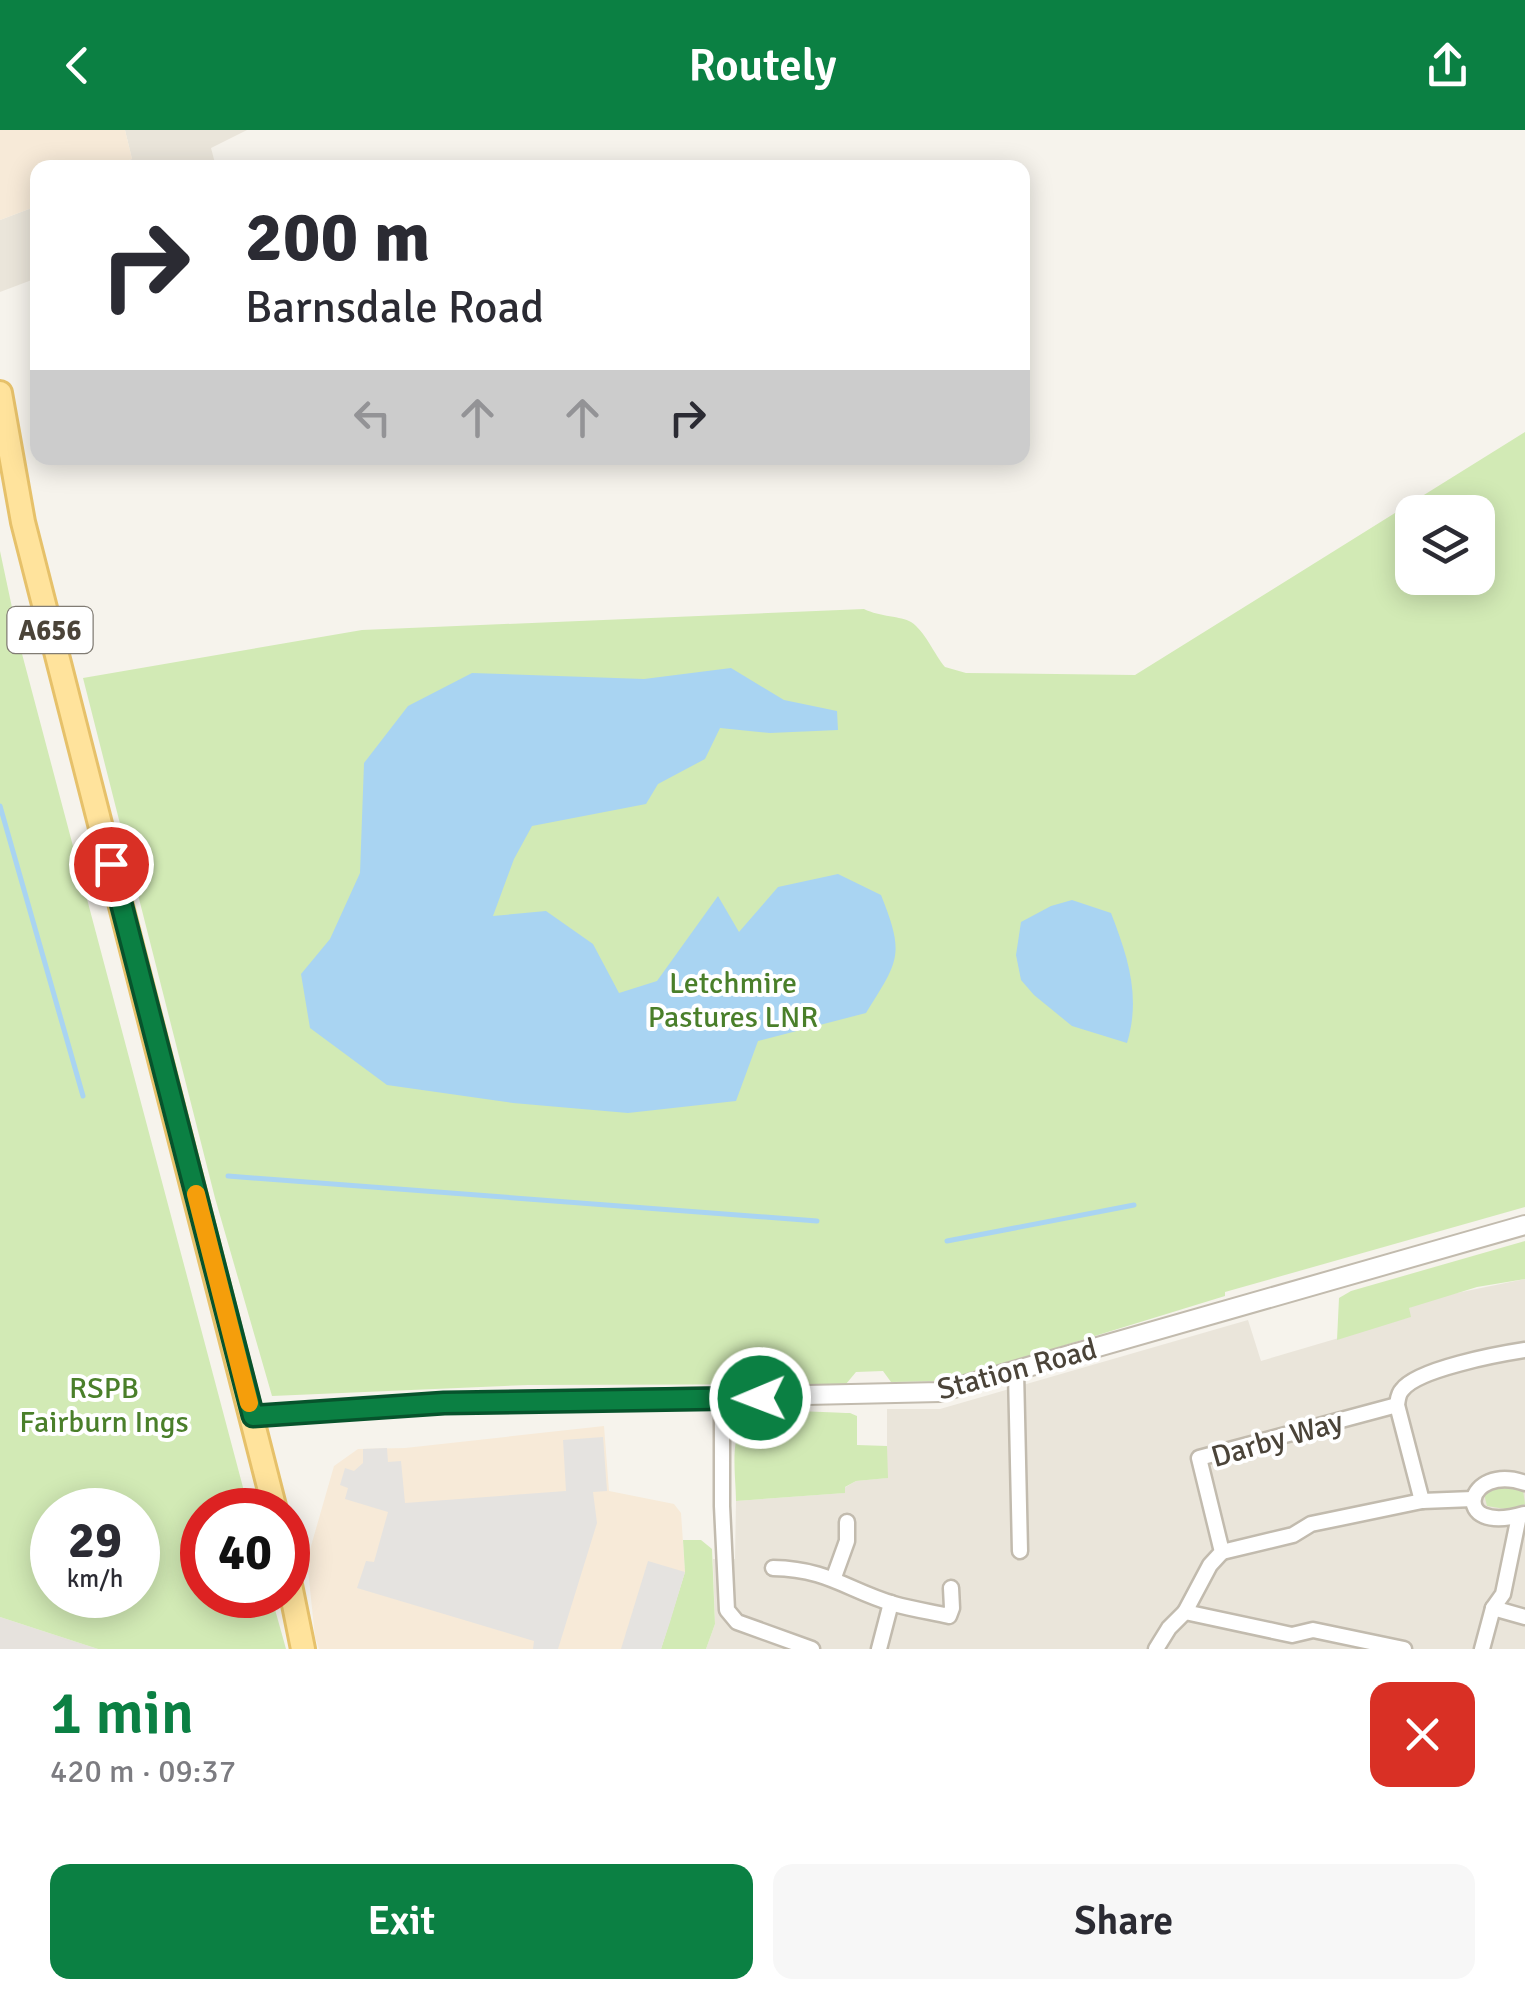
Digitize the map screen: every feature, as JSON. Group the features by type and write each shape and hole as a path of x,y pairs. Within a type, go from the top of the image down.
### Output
{"main road":[{"name":"A656","path":"0,393 23,522 269,1488"},
{"path":"296,1618 302,1649"}],"street":[{"name":"Station Road","path":"253,1416 444,1403 917,1395 951,1390 1525,1226"},
{"path":"1422,1501 1397,1405 1400,1392 1412,1380 1482,1357 1525,1350"},
{"path":"1016,1372 1020,1552"},
{"path":"722,1398 727,1610 737,1622 812,1649"},
{"name":"Darby Way","path":"1222,1552 1198,1458 1397,1405"},
{"path":"1482,1649 1493,1608 1503,1594 1522,1515 1484,1517 1476,1510 1473,1499 1477,1489 1487,1483 1525,1483"},
{"path":"1156,1649 1168,1628 1185,1612 1210,1565 1222,1552 1292,1535 1311,1524 1422,1501 1473,1499"},
{"path":"834,1577 848,1542 847,1522"},
{"path":"773,1568 798,1568 834,1577 891,1603 949,1616 951,1588"},
{"path":"880,1649 891,1603"},
{"path":"1493,1608 1525,1617"},
{"path":"1185,1612 1292,1635 1313,1630 1335,1642 1404,1649"}],"shaded area":[{"path":"0,130 125,130 132,159 129,160 30,160 30,209 0,220"},
{"path":"125,130 247,130 211,148 214,160 132,159"},
{"path":"30,209 30,281 0,292 0,220"},
{"path":"1525,1279 1525,1649 706,1649 715,1624 713,1559 735,1559 736,1501 844,1493 844,1488 856,1481 887,1478 887,1409 940,1409 1248,1320 1261,1361 1410,1317 1408,1308 1442,1296"},
{"path":"604,1426 609,1491 674,1504 681,1513 685,1572 661,1649 319,1649 310,1589 310,1550 334,1466 358,1449 405,1448"},
{"path":"603,1437 607,1491 593,1492 597,1523 558,1649 533,1649 534,1641 357,1588 366,1561 374,1562 388,1512 345,1499 348,1488 340,1485 345,1468 354,1471 363,1463 363,1449 387,1448 388,1462 401,1461 405,1503 566,1491 563,1440"},
{"path":"648,1561 685,1572 670,1622 661,1649 621,1649"},
{"path":"0,1617 98,1649 0,1649"}],"green space":[{"name":"Letchmire Pastures LNR","path":"1525,432 1525,1207 1225,1292 1225,1296 949,1381 891,1382 883,1371 856,1372 846,1384 528,1385 272,1396 215,1198 83,678 362,630 864,609 911,622 945,667 966,673 1135,675 1395,513 1395,595 1495,595 1495,495 1424,495"},
{"name":"RSPB Fairburn Ings","path":"0,551 21,650 243,1488 180,1488 180,1618 277,1618 286,1649 98,1649 0,1617"},
{"path":"1525,1241 1525,1279 1477,1287 1409,1308 1411,1317 1337,1340 1339,1298 1351,1291"},
{"path":"772,1413 857,1416 857,1445 887,1446 888,1478 856,1481 845,1487 845,1493 736,1501 735,1447 746,1422"},
{"path":"1501,1486 1523,1490 1525,1504 1511,1510 1487,1506 1484,1494"},
{"path":"683,1540 701,1540 712,1549 715,1624 706,1649 661,1649 685,1572"}],"water":[{"path":"731,668 784,700 837,711 838,730 770,733 720,728 705,759 658,784 646,804 532,826 514,859 493,916 546,911 593,944 619,993 657,981 718,896 739,932 778,887 838,874 881,895 896,945 892,968 866,1013 758,1041 736,1101 628,1113 513,1103 387,1085 310,1028 301,974 330,939 360,873 364,763 408,706 472,673 644,679"},
{"path":"1072,900 1111,913 1123,945 1133,993 1127,1043 1072,1026 1021,980 1016,955 1021,922"}],"waterway":[{"path":"0,806 83,1096"},
{"path":"228,1176 817,1221"},
{"path":"947,1241 1134,1205"}],"slow traffic":[{"path":"196,1194 249,1403"}],"route":[{"path":"111,864 253,1416 444,1403 760,1398"}]}
